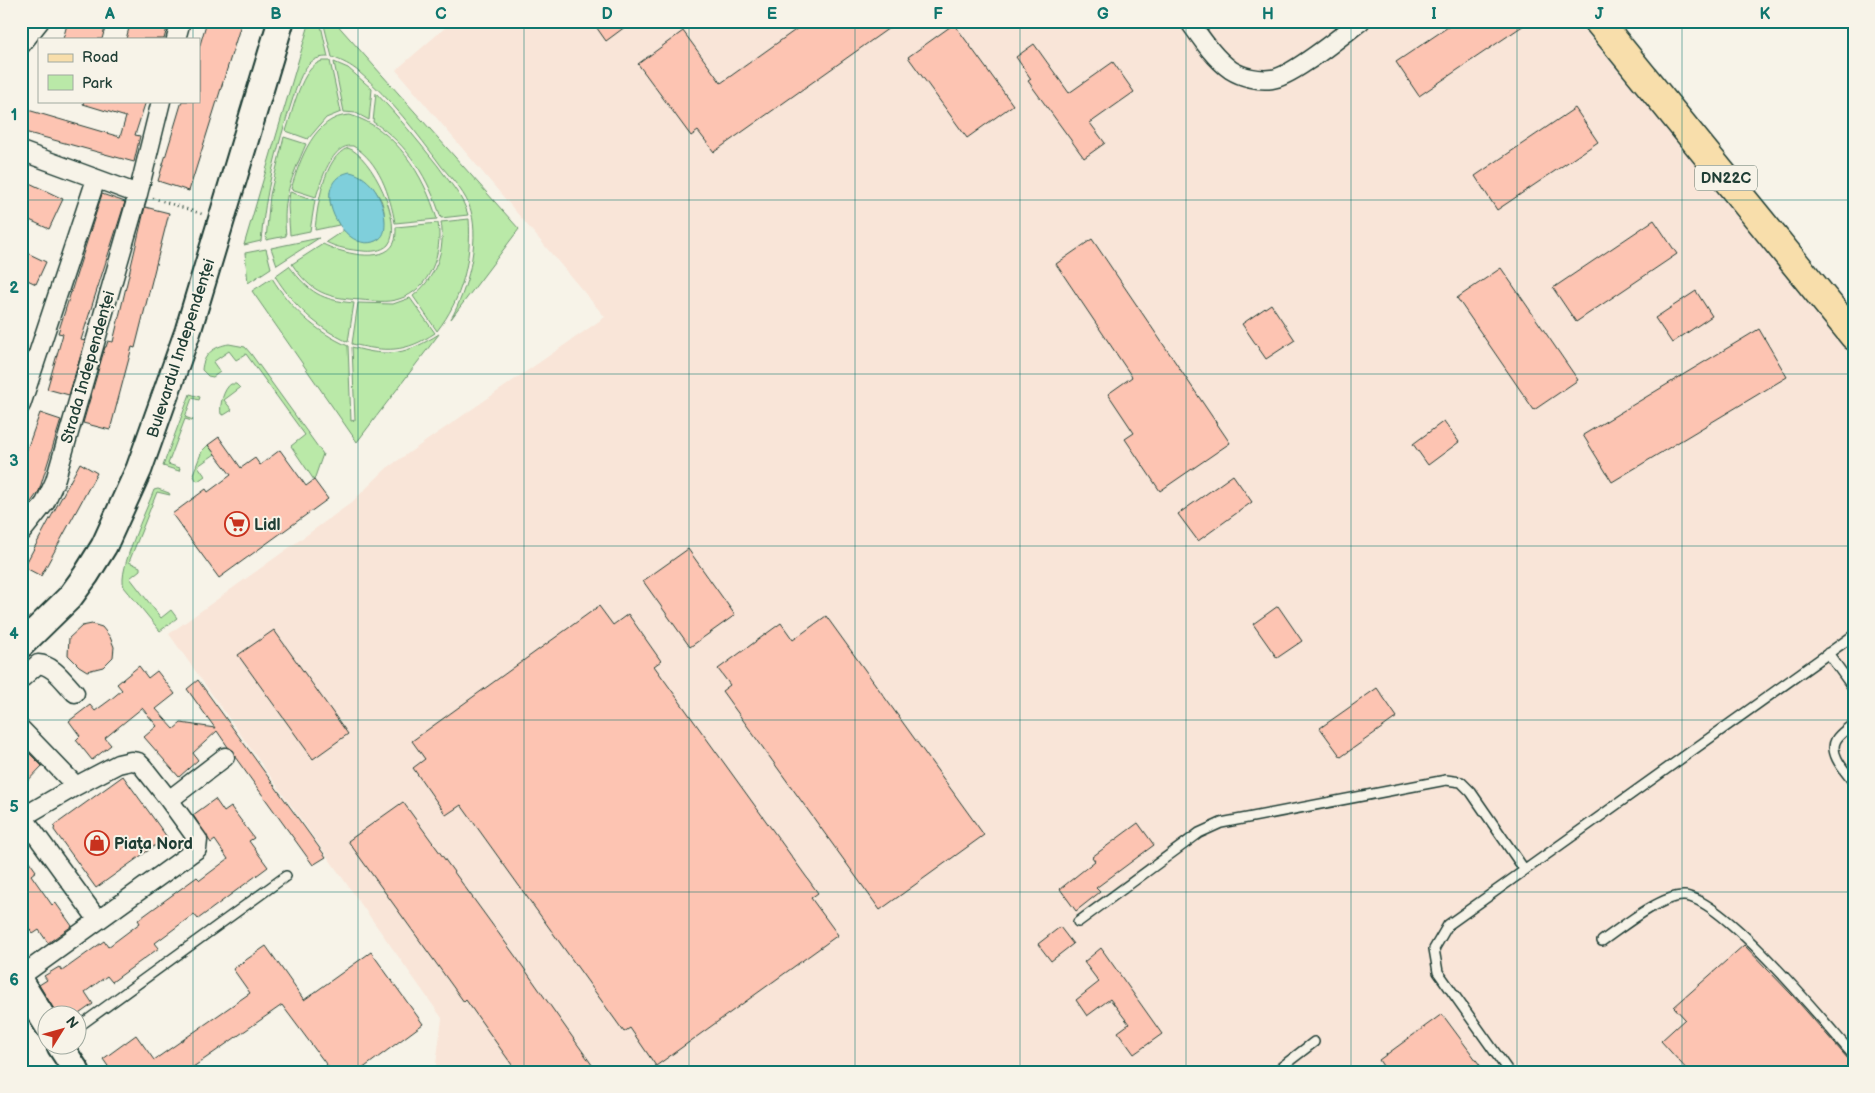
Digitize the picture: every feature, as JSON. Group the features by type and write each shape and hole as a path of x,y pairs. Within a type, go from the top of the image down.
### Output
{"main road":[{"name":"Bulevardul Independenței","path":"21,645 70,597 94,562 115,523 149,442 174,372 281,21"},
{"name":"DN22C","path":"1598,21 1854,336"},
{"path":"21,983 38,1010"},
{"path":"67,1056 77,1072"}],"street":[{"path":"21,45 40,21"},
{"path":"176,38 181,21"},
{"path":"1188,21 1212,52 1231,70 1246,77 1272,79 1297,68 1361,21"},
{"name":"Strada Independenței","path":"21,533 45,503 55,481 138,194 161,102"},
{"path":"21,152 138,194"},
{"path":"21,404 96,179"},
{"path":"21,679 38,664 42,664 52,668 74,693"},
{"path":"21,728 76,786"},
{"path":"169,800 225,757"},
{"path":"21,976 197,849 199,842 196,836 138,762 132,761 118,764 22,818 98,920"}],"lane":[{"path":"1508,1072 1438,972 1434,949 1448,925 1854,635"},
{"path":"1828,653 1854,689"},
{"path":"1854,723 1836,740 1834,750 1838,760 1854,783"},
{"path":"1078,922 1199,833 1221,823 1446,780 1461,782 1471,792 1524,869"},
{"path":"88,1019 286,876"},
{"path":"1602,941 1664,900 1684,896 1706,905 1735,927 1776,968 1854,1056"},
{"path":"1275,1072 1314,1042"}],"path":[{"path":"138,194 220,220"}],"shaded area":[{"path":"453,21 1577,21 1854,354 1854,1072 435,1072 442,1018 169,634 351,503 387,468 605,317 396,70"}],"green space":[{"path":"310,21 320,21 328,57 312,61 301,75 272,170 265,205 261,241 244,245"},
{"path":"323,21 334,21 519,229 451,319 467,281 473,252 473,224 469,205 459,188 393,105 371,82 356,70 332,57"},
{"path":"322,61 330,61 341,112 326,118 308,139 286,131 303,81 308,72"},
{"path":"334,62 348,68 372,89 369,120 356,113 344,112"},
{"path":"376,93 438,166 459,195 468,215 441,218 430,190 416,164 397,141 373,122"},
{"path":"350,115 366,121 381,131 406,155 424,186 437,219 395,223 390,201 382,180 370,160 353,146 339,150 333,157 324,173 316,197 291,189 304,153 318,131 337,117"},
{"path":"284,137 306,144 289,188 285,210 286,236 266,240 270,195"},
{"path":"348,148 357,153 366,163 375,176 389,207 392,235 388,245 380,250 354,250 326,242 344,230 353,237 364,241 372,242 378,240 382,235 385,221 383,206 370,184 330,192 331,206 339,225 315,230 323,184 333,161"},
{"path":"290,192 315,200 310,231 290,235 288,206"},
{"path":"469,219 469,249 464,278 453,306 437,331 413,296 427,281 437,263 442,243 441,222"},
{"path":"438,223 438,246 432,268 419,287 399,299 375,301 339,298 313,288 292,264 323,244 360,255 381,254 389,250 394,243 396,227"},
{"path":"319,238 277,265 271,248"},
{"path":"266,249 271,268 248,283 245,253"},
{"path":"289,266 303,283 317,294 333,300 354,303 348,342 326,330 307,315 282,287 275,276"},
{"path":"272,278 287,300 305,318 314,326 348,346 351,421 355,420 352,347 377,352 397,352 417,346 439,334 357,442 252,291"},
{"path":"410,298 435,333 414,344 395,349 352,344 358,303 393,304"},
{"path":"229,344 245,347 251,354 323,454 314,480 291,446 305,435 246,354 236,360 229,351 213,362 220,372 213,377 208,376 202,370 207,355 219,347"},
{"path":"231,384 236,384 240,388 224,400 232,410 224,415 221,414 221,402 226,389"},
{"path":"190,394 200,397 199,400 192,398 185,417 193,420 185,419 168,464 180,468 179,471 163,466"},
{"path":"208,445 215,454 198,466 205,476 198,481 193,474 202,451"},
{"path":"158,489 170,495 157,492 129,562 140,567 140,570 130,578 161,618 171,610 177,618 160,631 124,587 123,579 134,540 154,490"}],"water":[{"path":"350,172 365,179 379,198 384,214 385,229 379,239 366,243 354,239 343,230 335,217 330,203 330,189 337,178"}],"building":[{"path":"68,21 107,21 102,38 63,38"},
{"path":"131,21 169,21 164,38 126,38"},
{"path":"207,21 242,21 189,191 158,181 182,102 200,102 200,45"},
{"path":"592,21 633,21 606,41"},
{"path":"808,21 899,21 714,152 698,131 691,136 638,64 683,31 721,83"},
{"path":"1457,21 1530,21 1419,96 1396,62"},
{"path":"954,24 1013,105 967,138 908,57"},
{"path":"1034,44 1069,93 1113,62 1134,92 1090,123 1105,143 1084,158 1028,81 1031,79 1016,57"},
{"path":"84,102 146,102 135,135 140,136 134,162 21,131 21,108 120,137 126,117 83,104"},
{"path":"1575,108 1598,142 1497,210 1475,176"},
{"path":"21,179 63,199 49,229 21,216"},
{"path":"102,194 125,202 81,340 85,341 69,395 47,389 63,334 58,333"},
{"path":"145,207 169,213 135,348 132,347 110,430 83,423 105,347 108,341 113,342"},
{"path":"1654,220 1677,254 1576,322 1553,288"},
{"path":"1092,239 1230,443 1160,491 1125,439 1134,433 1108,394 1132,377 1056,264"},
{"path":"21,250 46,262 36,284 21,277"},
{"path":"1501,268 1578,380 1534,410 1457,298"},
{"path":"1696,291 1712,316 1672,343 1655,318"},
{"path":"1271,304 1295,340 1266,359 1242,324"},
{"path":"1759,329 1787,377 1612,482 1583,435"},
{"path":"40,413 61,420 39,491 21,516 21,466"},
{"path":"1444,421 1459,442 1428,465 1413,444"},
{"name":"Lidl","path":"219,437 241,468 255,458 260,465 280,450 306,486 314,480 328,499 219,578 172,514 206,489 208,492 231,475 208,445"},
{"path":"80,463 97,473 41,576 24,567"},
{"path":"1233,475 1252,502 1198,541 1178,514"},
{"path":"688,549 735,615 690,647 643,581"},
{"path":"599,606 613,625 628,614 661,661 654,666 818,893 811,898 838,935 656,1066 630,1028 624,1032 461,805 446,815 413,768 425,759 412,741"},
{"path":"1278,606 1302,641 1277,658 1253,624"},
{"path":"826,616 984,835 880,910 722,691 730,685 718,669 781,623 793,640"},
{"path":"92,624 102,627 110,637 114,647 113,657 103,667 87,671 68,655 69,638 82,626"},
{"path":"274,630 348,734 313,759 238,655"},
{"path":"139,666 148,678 157,671 175,694 156,709 174,729 181,723 215,728 187,689 198,680 326,857 313,865 235,757 234,751 228,747 217,731 193,753 198,760 179,777 144,737 157,726 142,708 105,738 111,745 92,760 76,740 80,736 69,721 90,705 95,711 110,700 122,690 117,684"},
{"path":"1377,688 1397,717 1341,757 1320,728"},
{"path":"21,745 42,766 21,788"},
{"name":"Piața Nord","path":"123,776 167,837 96,888 54,830 55,825"},
{"path":"215,799 224,812 231,807 254,838 249,841 268,867 198,919 194,914 155,943 159,948 112,982 107,976 85,992 93,1004 88,1008 88,1006 52,1006 39,985 47,980 44,976 59,967 62,971 104,941 108,947 140,923 138,920 197,877 200,880 228,859 215,840 211,843 193,815"},
{"path":"403,802 597,1072 517,1072 348,841"},
{"path":"1138,823 1154,845 1096,888 1100,892 1076,911 1060,889 1095,861 1092,857"},
{"path":"21,850 36,871 31,875 52,905 55,902 72,926 48,943 39,930 33,934 21,917"},
{"path":"1060,927 1073,944 1051,961 1038,944"},
{"path":"1744,945 1793,996 1849,1060 1854,1062 1854,1072 1689,1072 1661,1041 1685,1019 1674,1007"},
{"path":"266,946 304,1000 371,952 423,1024 358,1072 332,1072 282,1005 186,1072 112,1072 103,1059 136,1035 154,1060 250,993 233,969"},
{"path":"1101,948 1162,1034 1134,1054 1118,1032 1129,1024 1110,999 1087,1016 1076,1000 1099,982 1084,962"},
{"path":"1442,1014 1485,1072 1387,1072 1379,1060"}],"place":[{"name":"Lidl","path":"237,524"},
{"name":"Piața Nord","path":"97,843"}]}
